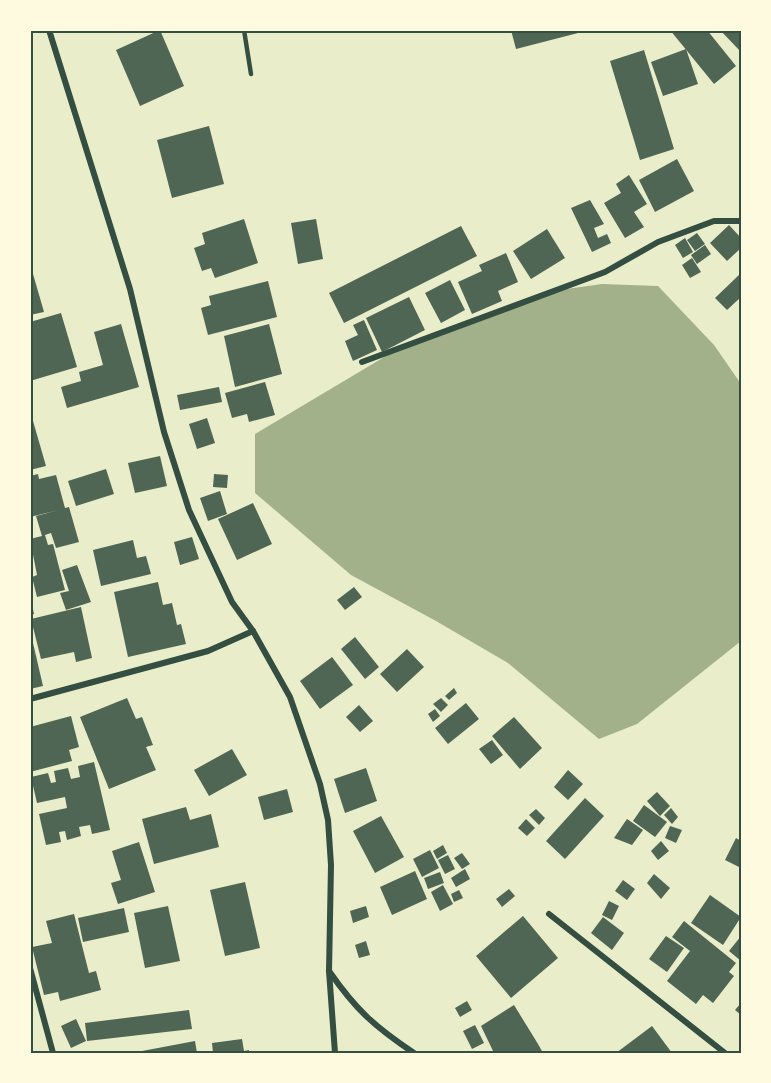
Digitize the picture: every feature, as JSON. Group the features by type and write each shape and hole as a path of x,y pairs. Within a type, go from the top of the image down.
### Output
{"street":[{"path":"49,30 130,289 164,432 189,510 232,602 253,631 290,697 320,784 326,811 331,865 328,971 335,1053"},
{"path":"362,362 605,272 658,242 714,221 741,221"},
{"path":"30,699 208,651 253,631"},
{"path":"549,914 725,1053"},
{"path":"30,968 53,1053"},
{"path":"328,971 350,1001 373,1025 414,1053"}],"lane":[{"path":"244,30 251,74"}],"shaded area":[{"path":"602,284 658,286 714,345 741,384 741,641 637,724 599,739 508,663 351,575 255,493 255,434 386,356 552,291"}],"building":[{"path":"160,30 184,86 140,106 116,50"},
{"path":"511,30 582,30 582,32 516,49"},
{"path":"670,30 707,30 736,66 714,84"},
{"path":"720,30 741,30 741,52"},
{"path":"686,49 698,84 663,96 651,62"},
{"path":"644,50 674,149 640,160 610,61"},
{"path":"209,126 224,184 172,198 157,140"},
{"path":"677,159 694,191 655,212 639,180"},
{"path":"629,175 647,204 634,212 644,227 625,238 604,203 621,193 616,184"},
{"path":"590,200 604,224 594,228 598,238 607,234 611,243 592,252 571,208"},
{"path":"244,219 258,263 215,278 211,268 202,271 194,248 205,244 202,233"},
{"path":"316,219 323,259 298,264 291,223"},
{"path":"729,225 741,238 741,248 727,261 710,243"},
{"path":"461,226 477,256 344,323 329,293"},
{"path":"547,229 565,258 531,279 513,251"},
{"path":"697,233 705,244 695,251 687,240"},
{"path":"685,238 693,252 683,258 675,245"},
{"path":"705,245 711,254 697,264 691,255"},
{"path":"506,253 518,282 498,291 502,301 472,314 458,282 482,271 479,265"},
{"path":"692,258 701,272 690,278 682,265"},
{"path":"741,273 741,297 727,310 715,298"},
{"path":"33,274 44,312 30,315 30,275"},
{"path":"450,280 465,310 441,323 425,293"},
{"path":"268,281 277,317 208,335 201,308 211,305 209,296"},
{"path":"409,297 425,330 382,352 366,318"},
{"path":"61,313 77,367 30,381 30,322"},
{"path":"364,320 377,350 353,361 345,341 358,335 353,325"},
{"path":"121,324 139,387 67,408 61,387 81,381 79,372 103,365 94,332"},
{"path":"269,324 282,374 235,387 224,336"},
{"path":"265,382 275,415 249,422 247,414 232,418 225,393"},
{"path":"219,387 222,402 180,410 177,395"},
{"path":"207,418 215,443 197,449 189,424"},
{"path":"33,421 46,466 30,470 30,422"},
{"path":"160,456 167,486 135,493 128,463"},
{"path":"106,469 114,494 76,506 68,481"},
{"path":"38,474 39,479 56,475 65,508 69,507 79,542 56,548 51,533 45,535 48,545 53,544 65,590 37,597 32,577 37,575 30,539 42,536 36,516 59,510 30,517 30,476"},
{"path":"214,474 228,475 227,488 213,487"},
{"path":"220,491 227,514 208,521 200,498"},
{"path":"253,503 272,544 237,560 218,519"},
{"path":"192,537 199,559 180,565 174,542"},
{"path":"133,540 137,558 146,556 151,574 101,586 93,550"},
{"path":"77,565 91,602 66,610 60,593 69,591 62,570"},
{"path":"158,582 163,605 172,603 177,625 181,624 186,644 128,657 114,592"},
{"path":"354,587 362,597 345,610 337,600"},
{"path":"30,601 34,614 30,615"},
{"path":"81,607 92,658 76,662 74,652 41,659 31,619"},
{"path":"30,630 43,686 30,689"},
{"path":"355,637 379,667 365,679 341,649"},
{"path":"407,649 424,667 397,692 380,674"},
{"path":"332,657 353,685 320,709 300,681"},
{"path":"454,688 457,693 449,700 445,696"},
{"path":"127,698 136,719 142,717 153,745 146,747 156,770 109,789 80,717"},
{"path":"441,698 448,705 441,712 433,704"},
{"path":"466,703 479,719 448,744 435,728"},
{"path":"359,705 373,721 360,732 346,717"},
{"path":"435,709 440,716 433,722 428,714"},
{"path":"71,716 79,747 69,750 72,761 30,772 30,727"},
{"path":"514,717 542,748 520,769 492,736"},
{"path":"492,740 503,755 491,764 479,749"},
{"path":"232,749 247,775 209,796 194,770"},
{"path":"94,762 110,830 92,834 90,825 79,827 81,836 67,840 65,831 59,832 61,842 46,845 39,814 67,808 65,797 37,803 31,777 48,773 51,783 56,782 54,771 68,768 71,779 80,777 78,766"},
{"path":"366,768 377,801 345,813 334,779"},
{"path":"568,770 583,784 568,800 554,787"},
{"path":"287,789 293,812 264,820 258,797"},
{"path":"657,792 670,806 660,816 647,801"},
{"path":"585,798 604,816 565,859 546,841"},
{"path":"644,805 667,822 655,837 633,821"},
{"path":"186,807 190,820 211,814 219,847 154,864 142,819"},
{"path":"671,808 678,817 672,824 664,815"},
{"path":"536,809 545,818 539,825 529,815"},
{"path":"381,816 404,857 375,873 353,831"},
{"path":"526,819 535,828 527,836 518,828"},
{"path":"627,819 643,830 632,845 614,838"},
{"path":"670,826 682,830 676,843 665,838"},
{"path":"736,838 741,841 741,868 725,860"},
{"path":"661,841 669,851 658,860 651,851"},
{"path":"139,842 155,892 118,904 111,883 121,880 112,851"},
{"path":"443,845 447,853 437,859 433,851"},
{"path":"430,850 439,868 422,877 413,859"},
{"path":"462,853 470,864 462,869 454,858"},
{"path":"448,855 455,869 445,874 438,860"},
{"path":"465,869 470,879 456,887 451,878"},
{"path":"415,871 427,899 392,915 380,887"},
{"path":"440,872 444,883 428,889 424,878"},
{"path":"654,874 670,888 661,899 647,883"},
{"path":"623,880 635,889 627,900 615,891"},
{"path":"245,882 260,948 225,956 210,890"},
{"path":"443,885 453,904 440,911 431,892"},
{"path":"509,889 515,896 502,907 496,899"},
{"path":"459,890 463,898 454,902 451,894"},
{"path":"710,895 741,917 723,945 691,923"},
{"path":"609,901 619,906 612,920 602,915"},
{"path":"168,906 180,961 145,968 134,913"},
{"path":"366,906 369,917 353,923 350,911"},
{"path":"124,908 129,932 83,942 78,918"},
{"path":"74,914 89,973 96,971 101,990 60,1001 58,992 44,995 32,947 52,943 46,921"},
{"path":"523,916 558,958 511,998 476,956"},
{"path":"603,917 624,933 612,950 591,933"},
{"path":"684,921 736,963 729,972 734,976 713,1003 703,995 696,1004 667,981 690,951 672,937"},
{"path":"666,936 684,948 667,972 649,959"},
{"path":"741,936 741,961 729,951"},
{"path":"366,941 370,955 359,958 355,945"},
{"path":"467,1001 472,1010 460,1017 455,1008"},
{"path":"741,1003 741,1015 735,1010"},
{"path":"514,1005 543,1053 494,1053 481,1026"},
{"path":"189,1010 192,1029 87,1041 85,1023"},
{"path":"76,1019 86,1041 71,1048 61,1026"},
{"path":"475,1025 484,1043 472,1049 463,1031"},
{"path":"652,1026 672,1053 616,1053"},
{"path":"242,1039 244,1051 249,1050 249,1053 213,1053 212,1043"},
{"path":"195,1041 197,1053 142,1053 142,1051"}]}
